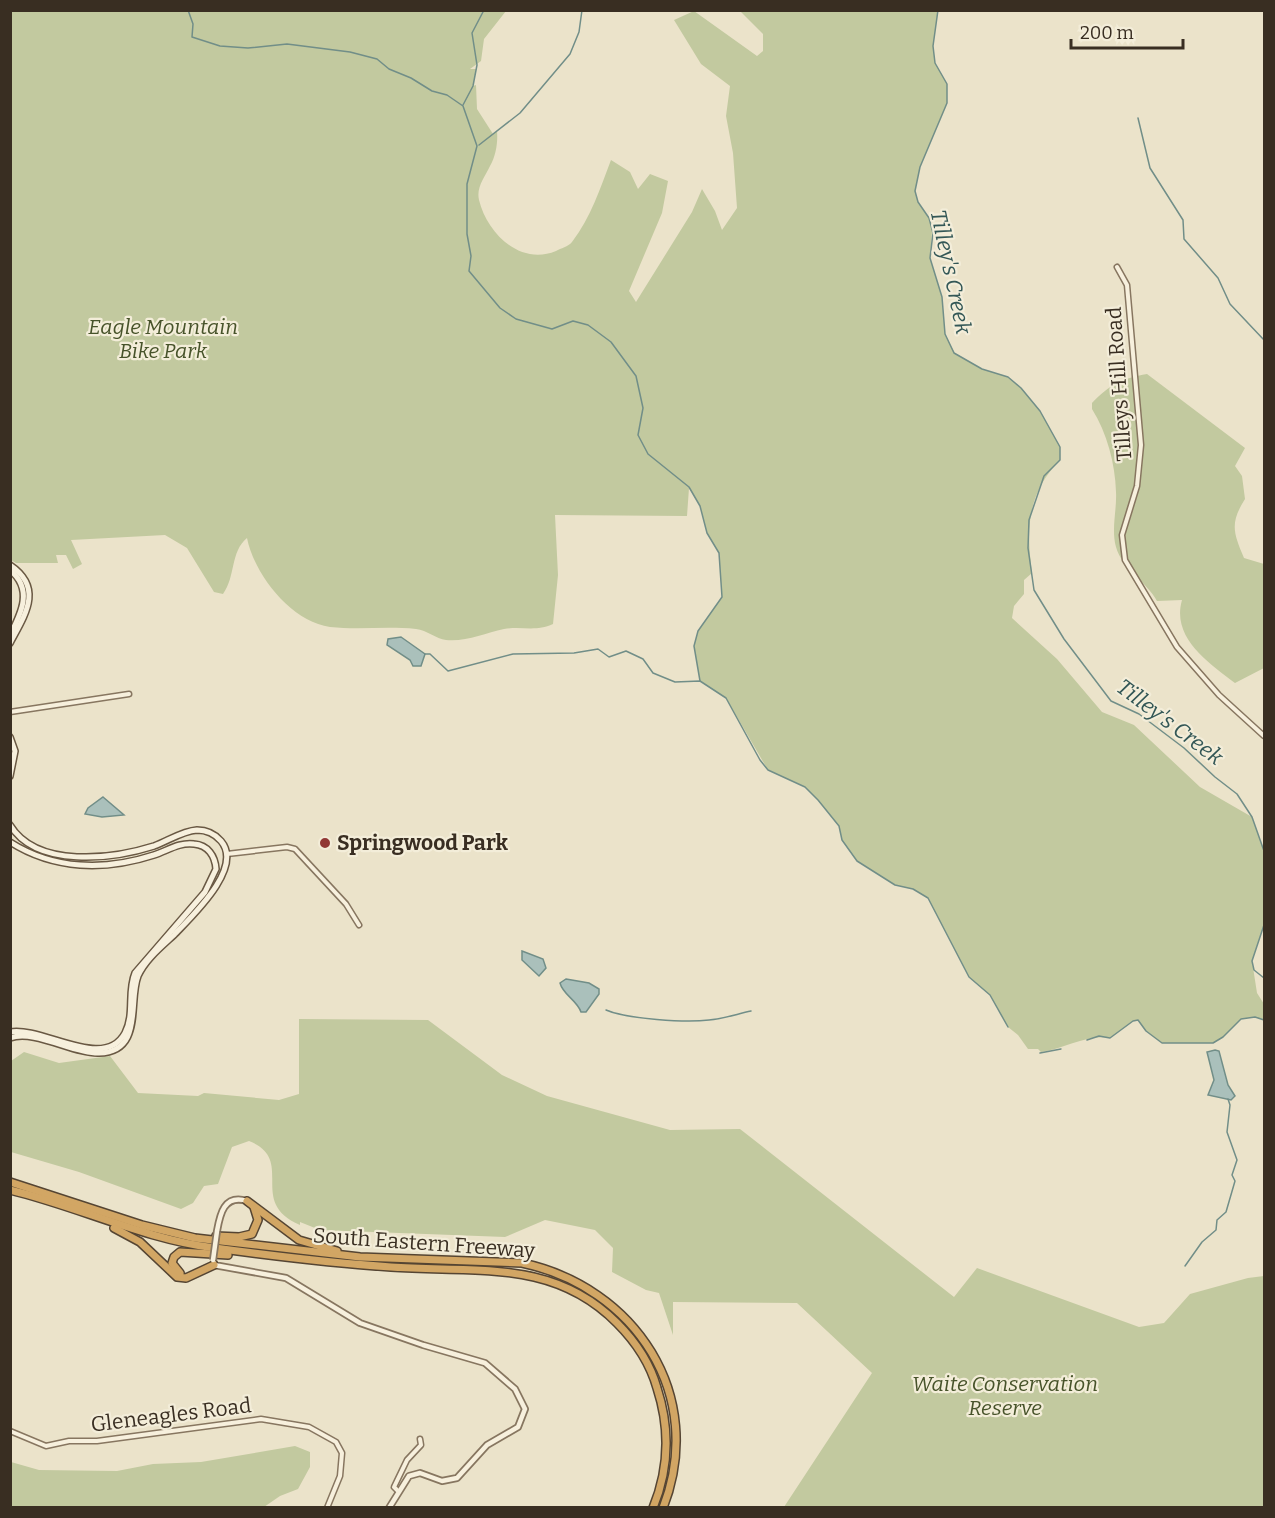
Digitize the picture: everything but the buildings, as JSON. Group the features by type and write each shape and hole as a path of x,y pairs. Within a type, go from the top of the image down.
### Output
{"highway":[{"name":"South Eastern Freeway","path":"10,1182 180,1235 239,1244 401,1260 502,1261 542,1267 579,1282 604,1298 626,1318 651,1350 667,1386 676,1432 674,1465 663,1508"},
{"name":"South Eastern Freeway","path":"10,1190 167,1239 269,1256 390,1267 521,1273 560,1283 595,1303 624,1329 636,1345 655,1380 665,1419 666,1458 653,1508"},
{"path":"43,1199 131,1236 177,1277 186,1278 214,1262"},
{"path":"134,1222 209,1236 242,1237 254,1232 258,1224 258,1213 247,1201"},
{"path":"247,1201 292,1237 307,1244 401,1260"},
{"path":"214,1262 182,1274 176,1271 172,1263 176,1255 183,1251 269,1256"}],"main road":[{"path":"10,565 20,572 27,583 30,598 28,609 10,643"},
{"path":"10,570 22,584 25,598 10,635"},
{"path":"10,737 15,751 10,776"},
{"path":"10,825 22,839 44,851 60,856 85,857 141,849 185,832 199,830 218,838 227,854 225,870 217,885 142,969 135,987 134,1020 129,1034 120,1045 100,1053 27,1037 10,1038"},
{"path":"10,842 45,860 71,866 141,858 187,844 204,847 214,857 216,867 209,888 138,967 130,986 128,1026 118,1042 105,1048 94,1049 32,1034 10,1032"},
{"path":"214,857 227,854"},
{"path":"216,867 223,865 227,854"}],"street":[{"name":"Tilleys Hill Road","path":"1117,267 1127,285 1141,445 1137,486 1122,535 1125,560 1177,647 1219,695 1264,736"},
{"path":"10,712 129,694"},
{"path":"227,854 286,847 296,849 346,904 359,925"},
{"path":"247,1201 232,1200 225,1205 220,1215 214,1262 286,1278 360,1323 423,1346 485,1364 515,1389 525,1409 523,1418 516,1428 487,1445 457,1478 442,1481 415,1473 406,1478 389,1508"},
{"name":"Gleneagles Road","path":"10,1431 46,1446 69,1441 97,1441 261,1419 309,1427 336,1442 342,1453 342,1470 327,1508"},
{"path":"398,1490 394,1487 400,1471 421,1445 420,1439"}],"green space":[{"name":"Eagle Mountain Bike Park","path":"11,11 506,11 484,39 481,61 470,69 476,69 473,86 476,85 477,109 493,134 497,131 494,158 478,195 483,212 497,235 507,244 530,254 543,254 556,251 572,242 590,213 611,160 630,172 638,189 650,174 668,181 662,213 629,291 636,302 692,212 702,189 715,211 722,230 737,208 733,153 726,116 730,86 701,64 674,20 694,11 757,56 763,51 763,34 740,11 938,11 933,46 935,63 947,84 947,103 920,167 915,191 918,202 929,218 932,232 930,258 942,297 945,334 955,353 982,369 1008,377 1021,388 1040,411 1060,447 1060,460 1041,486 1031,512 1029,541 1032,573 1024,580 1024,594 1014,606 1012,618 1057,659 1102,712 1134,725 1200,787 1252,817 1264,851 1264,925 1252,961 1257,993 1264,1004 1264,1020 1255,1017 1241,1019 1223,1037 1213,1043 1162,1043 1146,1031 1138,1020 1133,1021 1110,1038 1092,1038 1041,1052 1038,1049 1028,1049 1018,1035 1008,1027 990,995 969,977 928,898 913,889 895,885 857,861 842,840 839,826 818,800 805,787 768,770 726,698 700,681 694,646 698,631 722,597 719,553 707,533 700,506 689,488 687,516 555,515 558,575 553,624 541,628 504,629 461,640 442,639 416,629 341,628 316,623 288,606 276,594 257,566 247,538 235,557 230,580 223,594 214,592 187,548 165,535 71,540 82,564 73,569 66,555 56,555 58,563 16,563 11,560"},
{"path":"1147,374 1245,448 1235,466 1242,476 1245,499 1237,515 1235,528 1237,541 1244,558 1264,564 1264,668 1235,683 1204,658 1187,638 1180,614 1182,600 1157,601 1123,562 1116,547 1114,470 1106,438 1092,409 1092,403 1104,391 1117,383"},
{"name":"Waite Conservation Reserve","path":"299,1019 428,1020 502,1075 547,1096 670,1130 740,1129 954,1297 977,1268 1139,1327 1164,1323 1190,1294 1248,1278 1264,1276 1264,1507 784,1507 872,1373 797,1303 673,1302 673,1335 659,1293 646,1290 612,1272 613,1248 595,1230 545,1220 505,1237 320,1230 300,1222 300,1225 284,1216 276,1205 270,1159 263,1149 249,1141 232,1147 218,1184 204,1186 193,1203 181,1209 79,1172 11,1152 11,1061 24,1052 59,1063 110,1056 138,1093 198,1096 204,1093 279,1100 299,1094"},
{"path":"295,1446 310,1452 310,1467 298,1489 280,1496 264,1507 11,1507 11,1462 39,1470 117,1471 153,1464 201,1462"}],"water":[{"path":"401,637 425,654 421,666 413,666 410,660 387,645 388,639"},
{"path":"103,797 124,815 102,817 85,814 88,808"},
{"path":"522,951 543,959 546,968 539,976 522,960"},
{"path":"566,979 589,983 599,989 599,994 586,1012 581,1012 562,987 560,983"},
{"path":"1219,1051 1228,1085 1235,1096 1231,1100 1208,1095 1214,1080 1207,1052"}],"waterway":[{"path":"188,10 193,24 192,37 220,46 248,48 287,44 350,52 377,59 389,69 411,78 432,91 447,95 463,106 477,146 467,184 467,234 471,256 469,271 500,308 516,319 552,329 573,321 588,325 611,342 636,376 643,408 638,435 648,454 689,487 700,506 707,533 719,553 722,597 698,631 694,646 700,681"},
{"path":"463,105 473,86 477,65 472,33 484,10"},
{"path":"479,145 520,113 570,54 579,32 582,10"},
{"name":"Tilley's Creek","path":"938,10 933,46 935,63 947,84 947,103 920,167 915,191 918,202 929,218 933,233 930,258 942,297 945,334 954,353 982,369 1008,377 1021,388 1040,411 1060,447 1060,460 1044,476 1029,520 1028,548 1034,590 1064,639 1111,701 1139,714 1184,748 1237,794 1252,817 1264,851 1264,897"},
{"path":"1138,118 1150,168 1183,220 1184,239 1218,278 1230,304 1264,340"},
{"path":"425,654 430,654 448,671 513,654 574,653 598,649 609,657 626,651 643,659 653,673 675,682 700,681 726,698 760,760 768,770 805,787 818,800 839,826 842,840 857,861 895,885 913,889 928,898 969,977 990,995 1008,1027"},
{"name":"Tilley's Creek","path":"1264,925 1252,961 1254,970 1264,978"},
{"path":"606,1010 642,1018 686,1021 725,1018 751,1011"},
{"path":"1087,1040 1099,1036 1110,1038 1133,1021 1138,1020 1146,1031 1162,1043 1213,1043 1223,1037 1241,1019 1255,1017 1264,1020"},
{"path":"1040,1053 1061,1049"},
{"path":"1185,1266 1202,1242 1216,1230 1217,1220 1226,1212 1235,1181 1232,1175 1237,1160 1227,1132 1230,1105 1228,1099"}],"place":[{"name":"Springwood Park","path":"325,843"}]}
